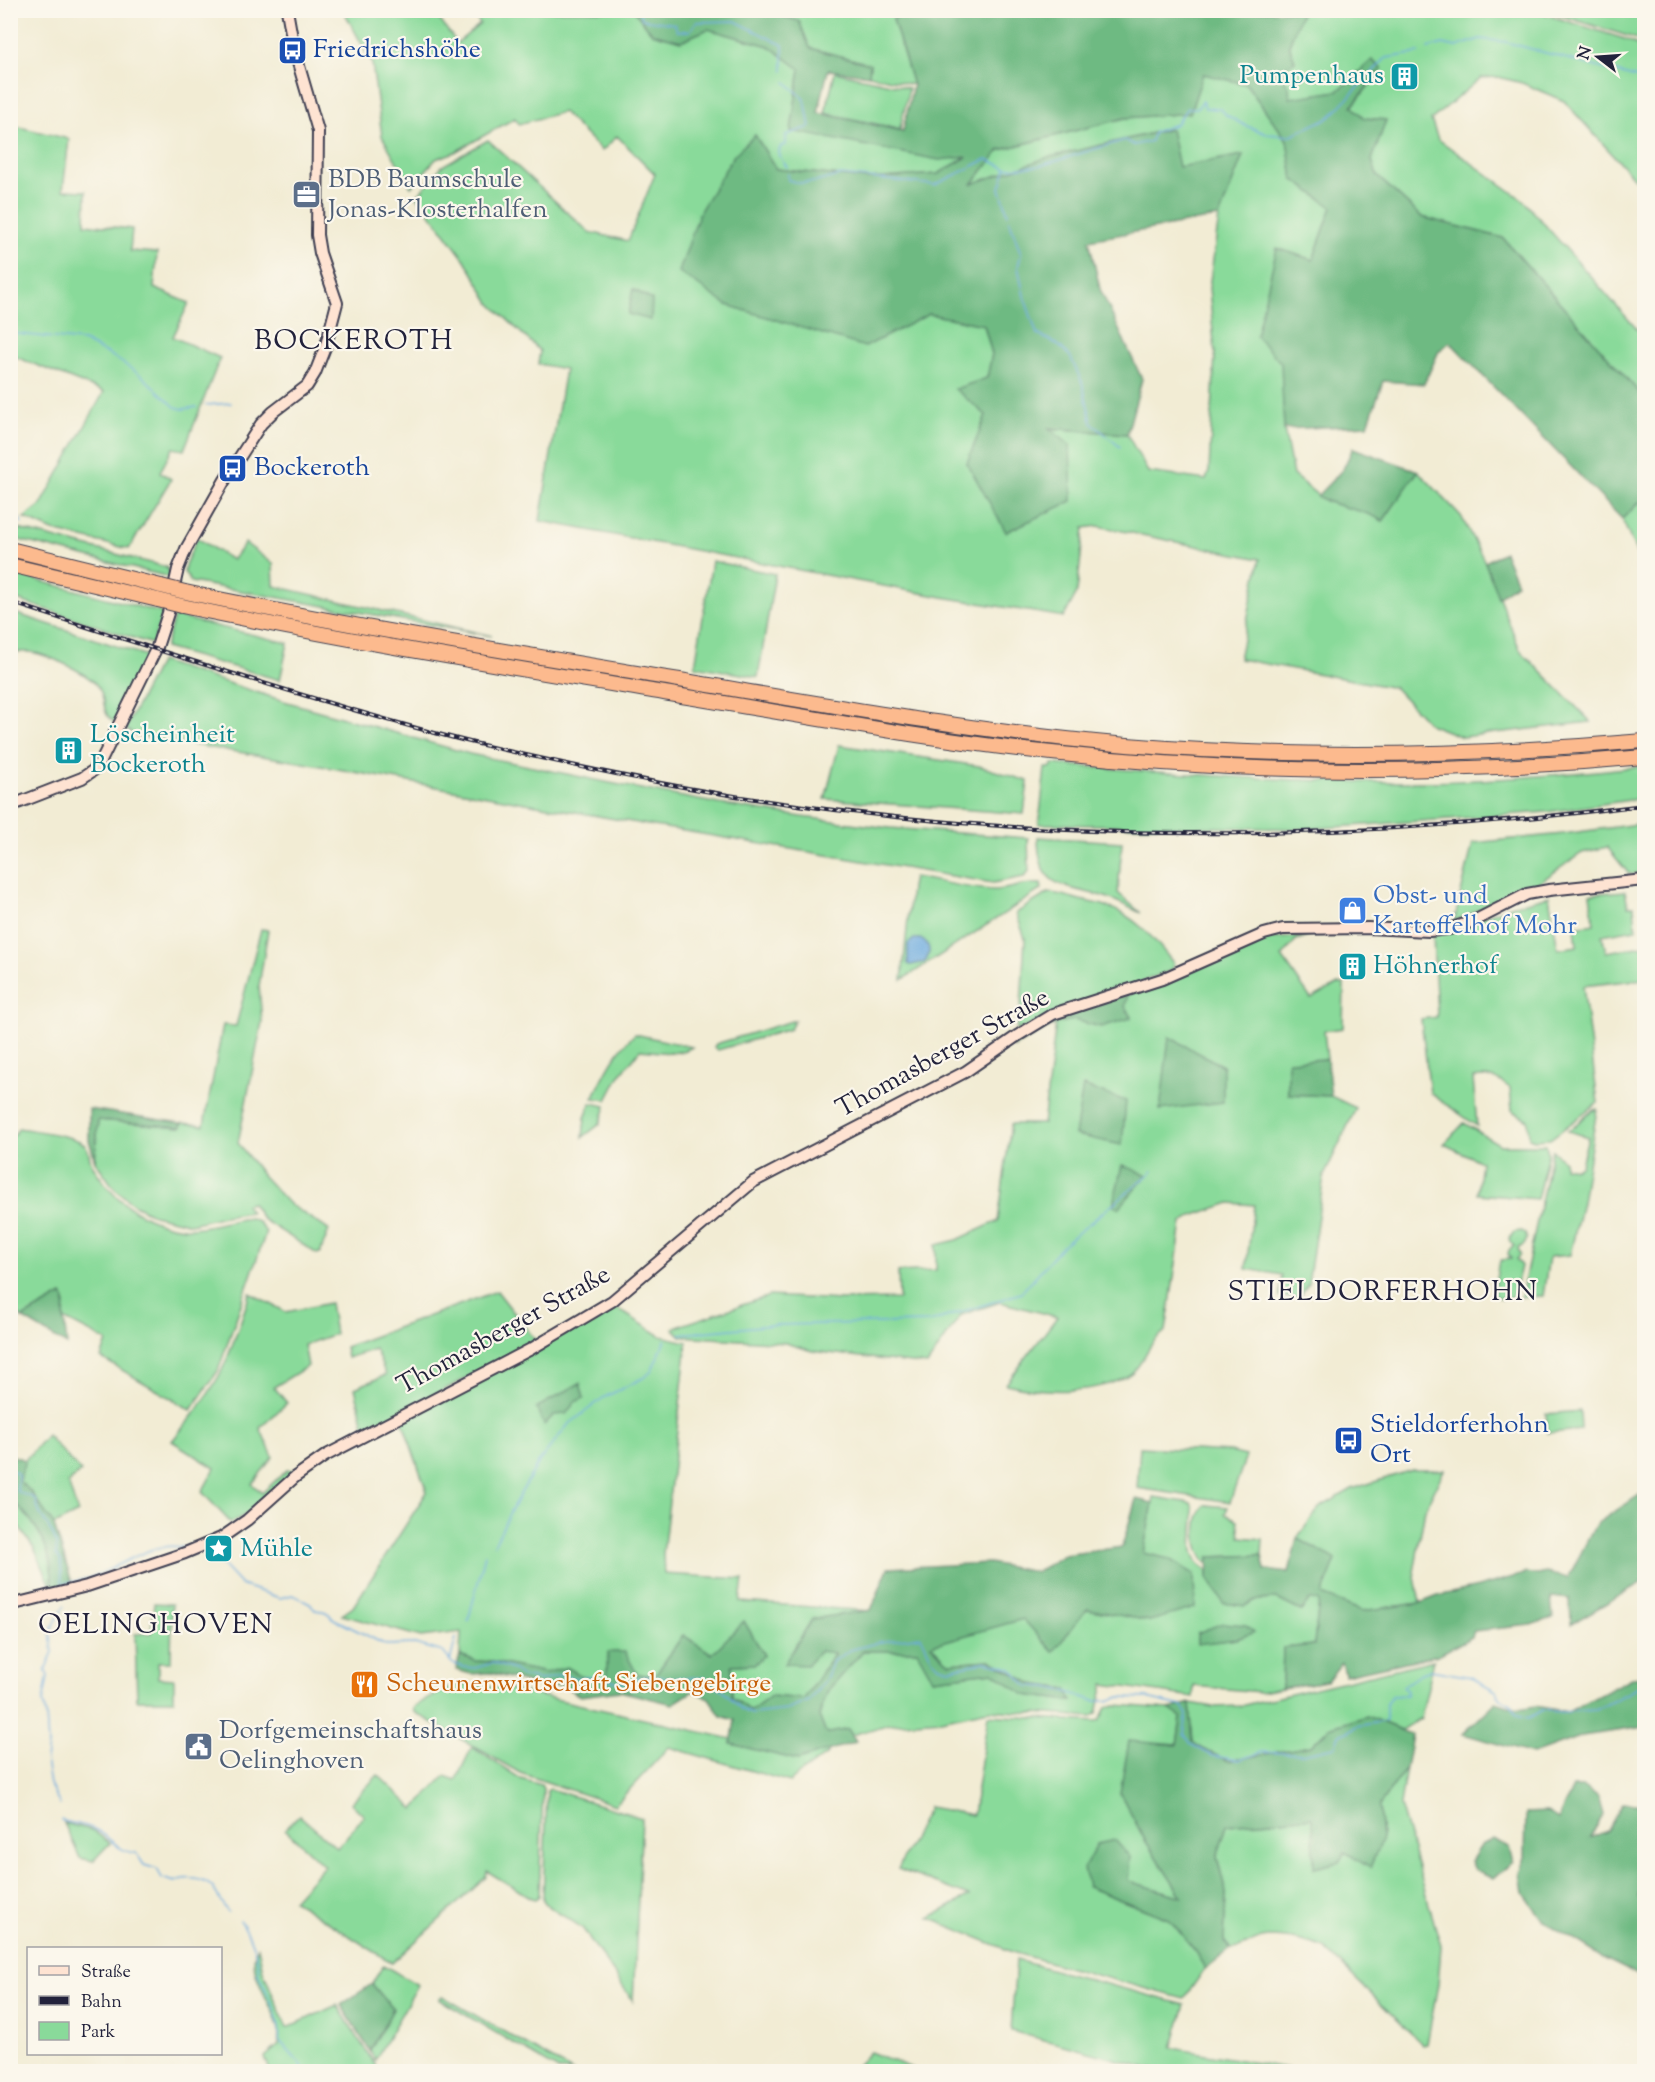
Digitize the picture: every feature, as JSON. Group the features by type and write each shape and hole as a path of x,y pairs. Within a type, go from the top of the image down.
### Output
{"highway":[{"path":"10,549 185,592 314,618 915,719 1055,738 1199,750 1356,756 1519,751 1644,741"},
{"path":"10,565 182,606 394,647 912,734 1052,753 1199,766 1356,771 1520,767 1644,757"}],"main road":[{"path":"10,806 82,777 94,770 102,759 157,647 178,569 186,549 225,480 261,424 307,386 326,345 337,303 320,253 317,235 318,131 294,48 287,10"},
{"name":"Thomasberger Straße","path":"10,1605 87,1586 185,1553 221,1538 243,1523 295,1477 324,1456 531,1348 612,1301 753,1182 965,1072 1053,1014 1162,979 1264,934 1283,929 1368,928 1429,931 1449,929 1474,921 1527,894 1644,880"}],"green space":[{"path":"349,11 433,11 457,43 480,24 471,11 634,11 652,33 681,41 708,29 769,46 800,69 791,131 969,156 938,174 868,179 776,169 755,135 865,347 929,314 984,325 992,354 987,378 956,389 986,415 967,463 1047,428 1127,434 1148,472 1206,480 1209,471 1215,354 1209,288 1219,217 1243,155 1179,167 1170,129 1046,158 971,185 1000,150 1125,118 1190,113 1203,73 1246,84 1287,140 1293,179 1332,207 1313,260 1278,249 1284,429 1293,475 1325,501 1371,514 1383,521 1418,471 1461,516 1485,562 1520,650 1591,722 1462,737 1429,724 1395,688 1239,659 1260,559 1098,526 1084,528 1077,592 1064,617 942,597 540,521 565,369 538,364 540,351 490,303 465,260 417,196 442,166 488,140 589,232 628,241 655,174 617,136 602,151 563,112 519,124 515,118 455,152 436,159 411,187 382,136 372,63 346,15"},
{"path":"634,11 761,11 799,21 810,48 870,64 869,75 828,70 818,113 903,131 913,85 893,19 907,11 1302,11 1289,45 1295,61 1279,71 1289,87 1290,98 1338,91 1372,60 1382,69 1352,106 1364,118 1386,120 1372,160 1377,176 1422,217 1503,238 1644,398 1644,448 1642,450 1644,453 1644,500 1622,519 1450,342 1439,351 1424,384 1383,381 1368,425 1284,429 1281,363 1256,336 1277,248 1313,260 1332,207 1293,179 1287,140 1246,84 1203,74 1190,113 1125,118 1000,150 972,184 1046,158 1171,129 1179,167 1243,155 1219,217 1089,240 1100,289 1142,379 1127,434 1049,428 1070,445 1072,501 1006,532 967,463 986,415 955,389 987,378 992,354 984,325 929,314 865,347 727,305 679,272 700,211 734,155 755,135 776,169 868,179 938,174 967,157 939,160 791,131 800,69 769,46 708,29 681,41 652,33"},
{"path":"777,11 907,11 893,19 913,85 869,75 870,64 810,48 799,21 781,16"},
{"path":"1302,11 1534,11 1628,40 1644,49 1644,189 1564,101 1522,83 1498,77 1481,78 1431,120 1438,139 1523,200 1644,337 1644,398 1503,238 1422,217 1377,176 1372,160 1386,120 1364,118 1352,107 1382,69 1372,60 1338,91 1290,99 1279,70 1295,61 1289,45"},
{"path":"1546,11 1644,11 1644,42 1631,37"},
{"path":"835,72 909,88 900,129 825,113"},
{"path":"11,125 69,139 63,190 86,191 85,224 132,229 130,251 157,253 154,288 189,303 173,337 220,358 184,450 173,448 160,472 171,479 129,549 53,531 24,518 41,505 104,392 11,355"},
{"path":"633,289 652,300 651,320 628,314"},
{"path":"1353,448 1418,471 1383,521 1367,513 1333,504 1317,496 1343,469"},
{"path":"1641,500 1644,500 1644,570 1622,519"},
{"path":"11,527 166,567 173,578 11,538"},
{"path":"197,538 232,560 245,543 273,564 274,586 492,636 191,582 184,572"},
{"path":"1504,552 1517,583 1498,597 1485,562"},
{"path":"712,561 775,574 758,677 695,666"},
{"path":"10,573 163,613 152,644 11,598"},
{"path":"11,612 147,656 115,722 106,713 100,690 88,677 47,657 30,652 11,652"},
{"path":"174,616 288,643 280,680 165,648"},
{"path":"160,661 284,701 470,754 610,783 802,817 890,828 1028,838 1029,871 1024,877 993,883 138,736 125,729"},
{"path":"839,745 979,766 1028,781 1024,814 825,799"},
{"path":"1053,764 1237,777 1376,782 1506,779 1644,766 1644,798 1547,812 1309,829 1039,824 1045,768 1050,768"},
{"path":"1644,815 1644,873 1629,874 1607,847 1582,853 1531,888 1512,893 1454,922 1473,843 1638,824 1638,816"},
{"path":"1038,837 1122,842 1118,893 1141,913 1107,898 1055,882 1042,866"},
{"path":"913,877 963,887 994,890 1035,884 1041,884 1042,889 902,980"},
{"path":"1625,891 1628,906 1634,906 1636,929 1602,935 1606,952 1644,946 1644,979 1583,986 1598,1103 1550,1139 1534,1140 1529,1138 1528,1120 1512,1110 1510,1088 1497,1080 1488,1077 1473,1078 1477,1126 1430,1093 1421,1019 1437,1017 1433,936 1511,906 1549,896 1558,949 1577,946 1575,927 1594,924 1590,894"},
{"path":"1048,893 1103,905 1125,915 1159,945 1174,964 1172,970 1016,1031 1021,1005 1025,938 1016,913"},
{"path":"261,929 268,930 259,986 262,1022 238,1143 263,1176 289,1204 329,1230 320,1253 317,1254 262,1219 252,1203 245,1205 251,1212 191,1224 154,1215 133,1204 114,1188 95,1161 98,1120 180,1127 182,1123 204,1125 223,1025 236,1026"},
{"path":"1309,936 1296,940 1282,957 1311,999 1338,984 1344,984 1343,1028 1324,1031 1327,1059 1288,1061 1288,1094 1331,1096 1356,1108 1324,1176 1308,1284 1299,1298 1280,1296 1282,1275 1246,1269 1254,1205 1230,1203 1192,1216 1182,1223 1166,1331 1152,1344 1134,1371 1103,1386 1053,1390 1006,1384 1057,1317 1000,1302 961,1315 927,1365 812,1351 785,1343 681,1336 673,1328 769,1296 842,1300 899,1299 898,1272 936,1270 936,1245 957,1240 998,1221 1011,1124 1043,1124 1056,1023 1074,1020 1101,1027 1131,1017 1125,1006 1128,994 1264,939"},
{"path":"1128,994 1125,1006 1131,1018 1101,1027 1074,1020 1057,1023 1014,1047 1011,1044 1044,1022"},
{"path":"795,1020 790,1029 718,1050 714,1047 716,1044"},
{"path":"635,1034 692,1047 673,1053 640,1050 620,1075 607,1100 593,1098 616,1056"},
{"path":"1169,1037 1223,1066 1223,1102 1160,1110"},
{"path":"1327,1059 1331,1096 1288,1094 1288,1061"},
{"path":"1083,1086 1126,1101 1122,1145 1075,1135"},
{"path":"591,1103 606,1106 600,1124 583,1137 585,1118"},
{"path":"89,1109 182,1123 181,1127 98,1120 95,1161 89,1140"},
{"path":"1597,1109 1582,1202 1570,1255 1549,1257 1543,1296 1521,1297 1552,1150 1564,1161 1564,1167 1576,1169 1581,1165 1588,1137 1568,1131"},
{"path":"1464,1123 1500,1145 1546,1145 1548,1153 1537,1199 1477,1194 1481,1162 1444,1144"},
{"path":"19,1128 64,1136 80,1142 86,1147 91,1162 105,1185 124,1203 147,1217 184,1228 251,1218 258,1221 266,1232 218,1371 191,1410 101,1358 107,1341 64,1319 65,1300 62,1295 22,1318 11,1306 10,1140"},
{"path":"1122,1165 1147,1175 1119,1208 1113,1205"},
{"path":"1521,1231 1527,1239 1524,1245 1518,1248 1520,1255 1516,1259 1521,1266 1515,1292 1510,1298 1501,1299 1494,1293 1498,1265 1501,1260 1511,1259 1508,1254 1514,1246 1510,1238 1514,1232"},
{"path":"497,1291 537,1342 370,1428 364,1426 355,1388 386,1375 375,1349 347,1358 345,1347"},
{"path":"250,1293 286,1312 330,1303 335,1334 304,1345 308,1366 274,1387 287,1403 260,1428 273,1457 252,1484 262,1493 287,1470 297,1470 245,1515 231,1523 202,1492 215,1468 172,1441 200,1406 218,1378 231,1350"},
{"path":"62,1295 65,1300 64,1319 67,1345 22,1318"},
{"path":"613,1306 661,1336 687,1342 663,1554 664,1574 743,1579 740,1602 871,1611 812,1620 820,1651 835,1652 804,1699 771,1696 751,1711 732,1697 732,1665 755,1664 712,1654 683,1635 655,1676 637,1674 606,1679 583,1677 567,1667 546,1673 493,1662 476,1661 460,1655 461,1632 421,1637 342,1615 353,1607 427,1492 402,1420"},
{"path":"580,1383 584,1398 575,1402 566,1414 554,1415 544,1425 536,1408"},
{"path":"1580,1411 1581,1430 1548,1433 1546,1414"},
{"path":"47,1435 81,1472 68,1483 78,1513 54,1525 30,1491 19,1481 25,1460"},
{"path":"1140,1447 1230,1452 1246,1456 1230,1502 1137,1488"},
{"path":"10,1455 25,1460 19,1481 30,1491 54,1525 72,1583 52,1588 50,1563 42,1539 29,1518 11,1500"},
{"path":"1412,1470 1444,1470 1425,1509 1414,1572 1420,1603 1362,1611 1321,1595 1335,1560 1297,1538 1319,1508 1352,1489"},
{"path":"1644,1492 1644,1581 1571,1624 1570,1599 1551,1597 1553,1618 1531,1625 1474,1631 1472,1637 1438,1655 1345,1675 1342,1662 1327,1681 1282,1688 1283,1648 1314,1645 1319,1601 1310,1600 1301,1611 1277,1599 1255,1600 1245,1606 1223,1603 1208,1578 1209,1557 1262,1555 1265,1570 1289,1573 1297,1538 1336,1560 1322,1595 1362,1611 1420,1603 1438,1596 1527,1573 1538,1575 1546,1573 1568,1578 1596,1524"},
{"path":"1154,1497 1191,1503 1194,1516 1192,1540 1194,1555 1208,1571 1208,1579 1255,1600 1277,1599 1301,1611 1310,1599 1319,1601 1314,1645 1283,1648 1282,1688 1260,1692 1194,1686 1193,1697 1104,1684 1097,1713 1092,1717 988,1710 941,1720 890,1724 852,1735 848,1729 826,1734 819,1716 828,1690 862,1651 918,1651 933,1679 993,1672 1025,1695 1071,1701 1067,1689 1032,1684 991,1660 949,1663 931,1645 1023,1619 1087,1609 1150,1621 1169,1559 1143,1553","holes":["1254,1632 1236,1639 1197,1643 1198,1633"]},
{"path":"1136,1499 1153,1503 1143,1553 1169,1559 1194,1574 1195,1608 1150,1621 1087,1609 1053,1652 1023,1619 931,1645 949,1663 990,1660 1032,1684 1067,1689 1072,1701 1025,1695 993,1672 933,1679 917,1651 863,1651 828,1690 819,1716 826,1734 848,1729 856,1742 798,1760 731,1744 735,1720 721,1716 709,1698 693,1691 673,1704 620,1691 580,1696 562,1685 542,1687 491,1673 471,1674 456,1670 460,1655 476,1661 493,1662 546,1673 567,1667 583,1677 606,1679 608,1652 625,1652 637,1674 655,1676 683,1635 712,1654 744,1621 764,1655 755,1664 732,1665 732,1697 751,1711 771,1696 804,1699 835,1653 820,1651 807,1665 784,1664 812,1619 871,1610 888,1568 989,1563 1036,1572 1064,1555 1122,1547"},
{"path":"10,1500 29,1518 42,1539 50,1562 52,1588 34,1548 15,1521 11,1521"},
{"path":"1205,1505 1228,1507 1225,1514 1238,1520 1240,1537 1263,1539 1262,1555 1209,1557 1208,1564 1200,1551 1196,1535 1198,1518"},
{"path":"154,1603 172,1604 171,1662 158,1662 158,1678 174,1679 174,1700 137,1700 135,1634 151,1633"},
{"path":"1223,1623 1246,1625 1254,1632 1237,1639 1197,1644 1197,1633"},
{"path":"1434,1660 1421,1718 1401,1730 1367,1716 1329,1728 1311,1746 1228,1761 1193,1742 1190,1703 1214,1707 1240,1706"},
{"path":"1644,1677 1644,1727 1582,1736 1533,1754 1463,1734 1496,1702 1518,1709 1535,1706 1568,1712 1631,1678"},
{"path":"461,1685 502,1687 732,1739 731,1744 798,1760 829,1749 827,1754 790,1782 669,1747 615,1805 520,1773 414,1712 416,1705 451,1687"},
{"path":"1190,1703 1193,1742 1228,1761 1311,1746 1329,1728 1367,1716 1412,1735 1406,1768 1379,1806 1382,1838 1370,1868 1345,1852 1339,1862 1314,1868 1313,1817 1227,1825 1217,1857 1226,1893 1224,1941 1231,1949 1205,1969 1197,1953 1169,1919 1088,1887 1084,1868 1097,1844 1115,1840 1130,1857 1128,1881 1182,1897 1145,1840 1120,1793 1129,1741 1177,1745 1181,1717 1169,1709"},
{"path":"1116,1705 1169,1709 1181,1717 1177,1745 1120,1793 1145,1840 1183,1897 1128,1881 1088,1887 1169,1919 1197,1953 1205,1969 1184,1999 1015,1953 929,1918 969,1896 898,1869 929,1807 973,1815 988,1715 1097,1722 1106,1707"},
{"path":"472,1747 521,1779 541,1785 543,1789 539,1896 535,1899 531,1898 487,1871 486,1877 392,1963 293,1900 324,1866 285,1829 299,1815 337,1848 364,1816 351,1803 378,1775 414,1809 445,1776 456,1780"},
{"path":"1406,1768 1400,1805 1441,1946 1438,1984 1427,2044 1423,2045 1324,1948 1293,1939 1268,1937 1240,1948 1231,1949 1224,1941 1226,1893 1217,1857 1227,1825 1313,1817 1345,1852 1382,1838 1379,1806"},
{"path":"1573,1787 1583,1787 1598,1797 1603,1815 1590,1838 1607,1831 1623,1803 1644,1805 1644,1880 1638,1896 1644,1908 1644,1978 1605,1959 1544,1921 1523,1892 1520,1873 1525,1857 1526,1813 1547,1812 1558,1819"},
{"path":"550,1789 642,1818 633,2001 583,1929 543,1900 547,1791"},
{"path":"64,1823 92,1830 110,1843 93,1861 80,1858"},
{"path":"1494,1839 1509,1848 1513,1861 1493,1879 1475,1870 1471,1861 1482,1844"},
{"path":"258,1947 263,1971 287,2028 337,2005 379,2071 270,2071 265,2057 279,2045 279,2031 277,2021 257,1978 254,1957"},
{"path":"1016,1960 1185,2005 1172,2048 1303,2071 1159,2071 1011,2031"},
{"path":"383,1965 418,1985 375,2060 370,2051 393,2009 372,1984"},
{"path":"372,1984 393,2009 370,2051 341,2005"},
{"path":"442,1996 572,2071 560,2071 439,1999"},
{"path":"870,2052 914,2069 913,2071 852,2071"}],"water":[{"path":"914,939 924,941 929,952 925,962 911,965 908,964 908,944"}],"waterway":[{"path":"639,10 642,19 675,24 677,31 690,31 696,22 735,21 783,45 783,71"},
{"path":"1428,48 1443,44 1456,47 1480,39 1506,42 1644,80"},
{"path":"788,174 788,180 799,183 816,182 841,175 935,185 987,159 1006,168 1039,166 1125,140 1134,145 1151,141 1154,132 1176,124 1187,108 1197,108 1203,101 1205,108 1221,109 1226,115 1244,125 1267,134 1289,136 1330,117 1386,58 1419,53"},
{"path":"786,82 805,100 810,127 786,135 786,145 781,146 779,152 787,167"},
{"path":"1006,169 1000,188 1008,214"},
{"path":"1009,219 1021,254 1018,267 1024,296 1037,334 1057,344 1070,356 1082,382 1092,423 1120,447"},
{"path":"10,333 83,341 112,356 142,376 175,407 183,409 197,407"},
{"path":"206,405 231,403"},
{"path":"10,507 22,523"},
{"path":"680,1334 772,1325 930,1322 1021,1293 1063,1245 1153,1171"},
{"path":"494,1545 540,1460 568,1425 603,1398 651,1372 665,1340"},
{"path":"10,1473 15,1471 18,1475 17,1491 36,1500 40,1514 55,1539 56,1554 61,1561 62,1583 98,1575 160,1547 185,1548"},
{"path":"201,1552 214,1556 241,1585 280,1598 292,1595 310,1603 315,1610 323,1611 332,1618 386,1645 415,1644 443,1652 452,1663 463,1667 475,1668 493,1663 514,1670 522,1676 540,1680 562,1675 574,1678 594,1677 622,1683 645,1677 705,1678 724,1691 741,1709 752,1714 787,1710 809,1701 826,1679 833,1661 850,1650 880,1642 921,1636 932,1659 939,1666 949,1669 985,1662 1011,1669 1028,1686 1047,1687 1094,1701 1110,1701 1119,1697 1147,1698 1181,1706 1187,1714 1184,1734 1192,1745 1213,1756 1239,1760 1262,1752 1302,1754 1335,1747 1339,1735 1357,1726 1386,1721 1386,1704 1391,1696 1406,1695 1407,1691 1403,1686 1422,1673 1431,1670 1471,1677 1496,1691 1500,1698 1511,1704 1518,1715 1529,1718 1542,1710 1562,1712 1596,1710 1637,1688 1644,1688"},
{"path":"468,1621 485,1555"},
{"path":"60,1805 50,1785 46,1760 48,1745 46,1715 43,1702 48,1676 45,1670 53,1652 50,1632 64,1606"},
{"path":"450,1661 456,1638"},
{"path":"61,1820 100,1832 124,1850 136,1853 144,1865 157,1869 162,1878 175,1882 194,1879 208,1884 228,1912"},
{"path":"240,1920 253,1946 258,1962 258,1974 276,2015 279,2040 307,2072"}],"railway":[{"path":"10,602 275,687 474,743 689,788 871,814 982,825 1092,831 1313,832 1534,818 1644,805"}],"place":[{"name":"Friedrichshöhe","path":"292,50"},
{"name":"Pumpenhaus","path":"1405,76"},
{"name":"BDB Baumschule Jonas-Klosterhalfen","path":"307,195"},
{"name":"Bockeroth","path":"233,468"},
{"name":"Löscheinheit Bockeroth","path":"69,750"},
{"name":"Obst- und Kartoffelhof Mohr","path":"1352,911"},
{"name":"Höhnerhof","path":"1352,966"},
{"name":"Stieldorferhohn Ort","path":"1349,1440"},
{"name":"Mühle","path":"219,1549"},
{"name":"Scheunenwirtschaft Siebengebirge","path":"365,1684"},
{"name":"Dorfgemeinschaftshaus Oelinghoven","path":"198,1746"}],"district":[{"name":"BOCKEROTH","path":"354,342"},
{"name":"STIELDORFERHOHN","path":"1383,1293"},
{"name":"OELINGHOVEN","path":"156,1626"}]}
